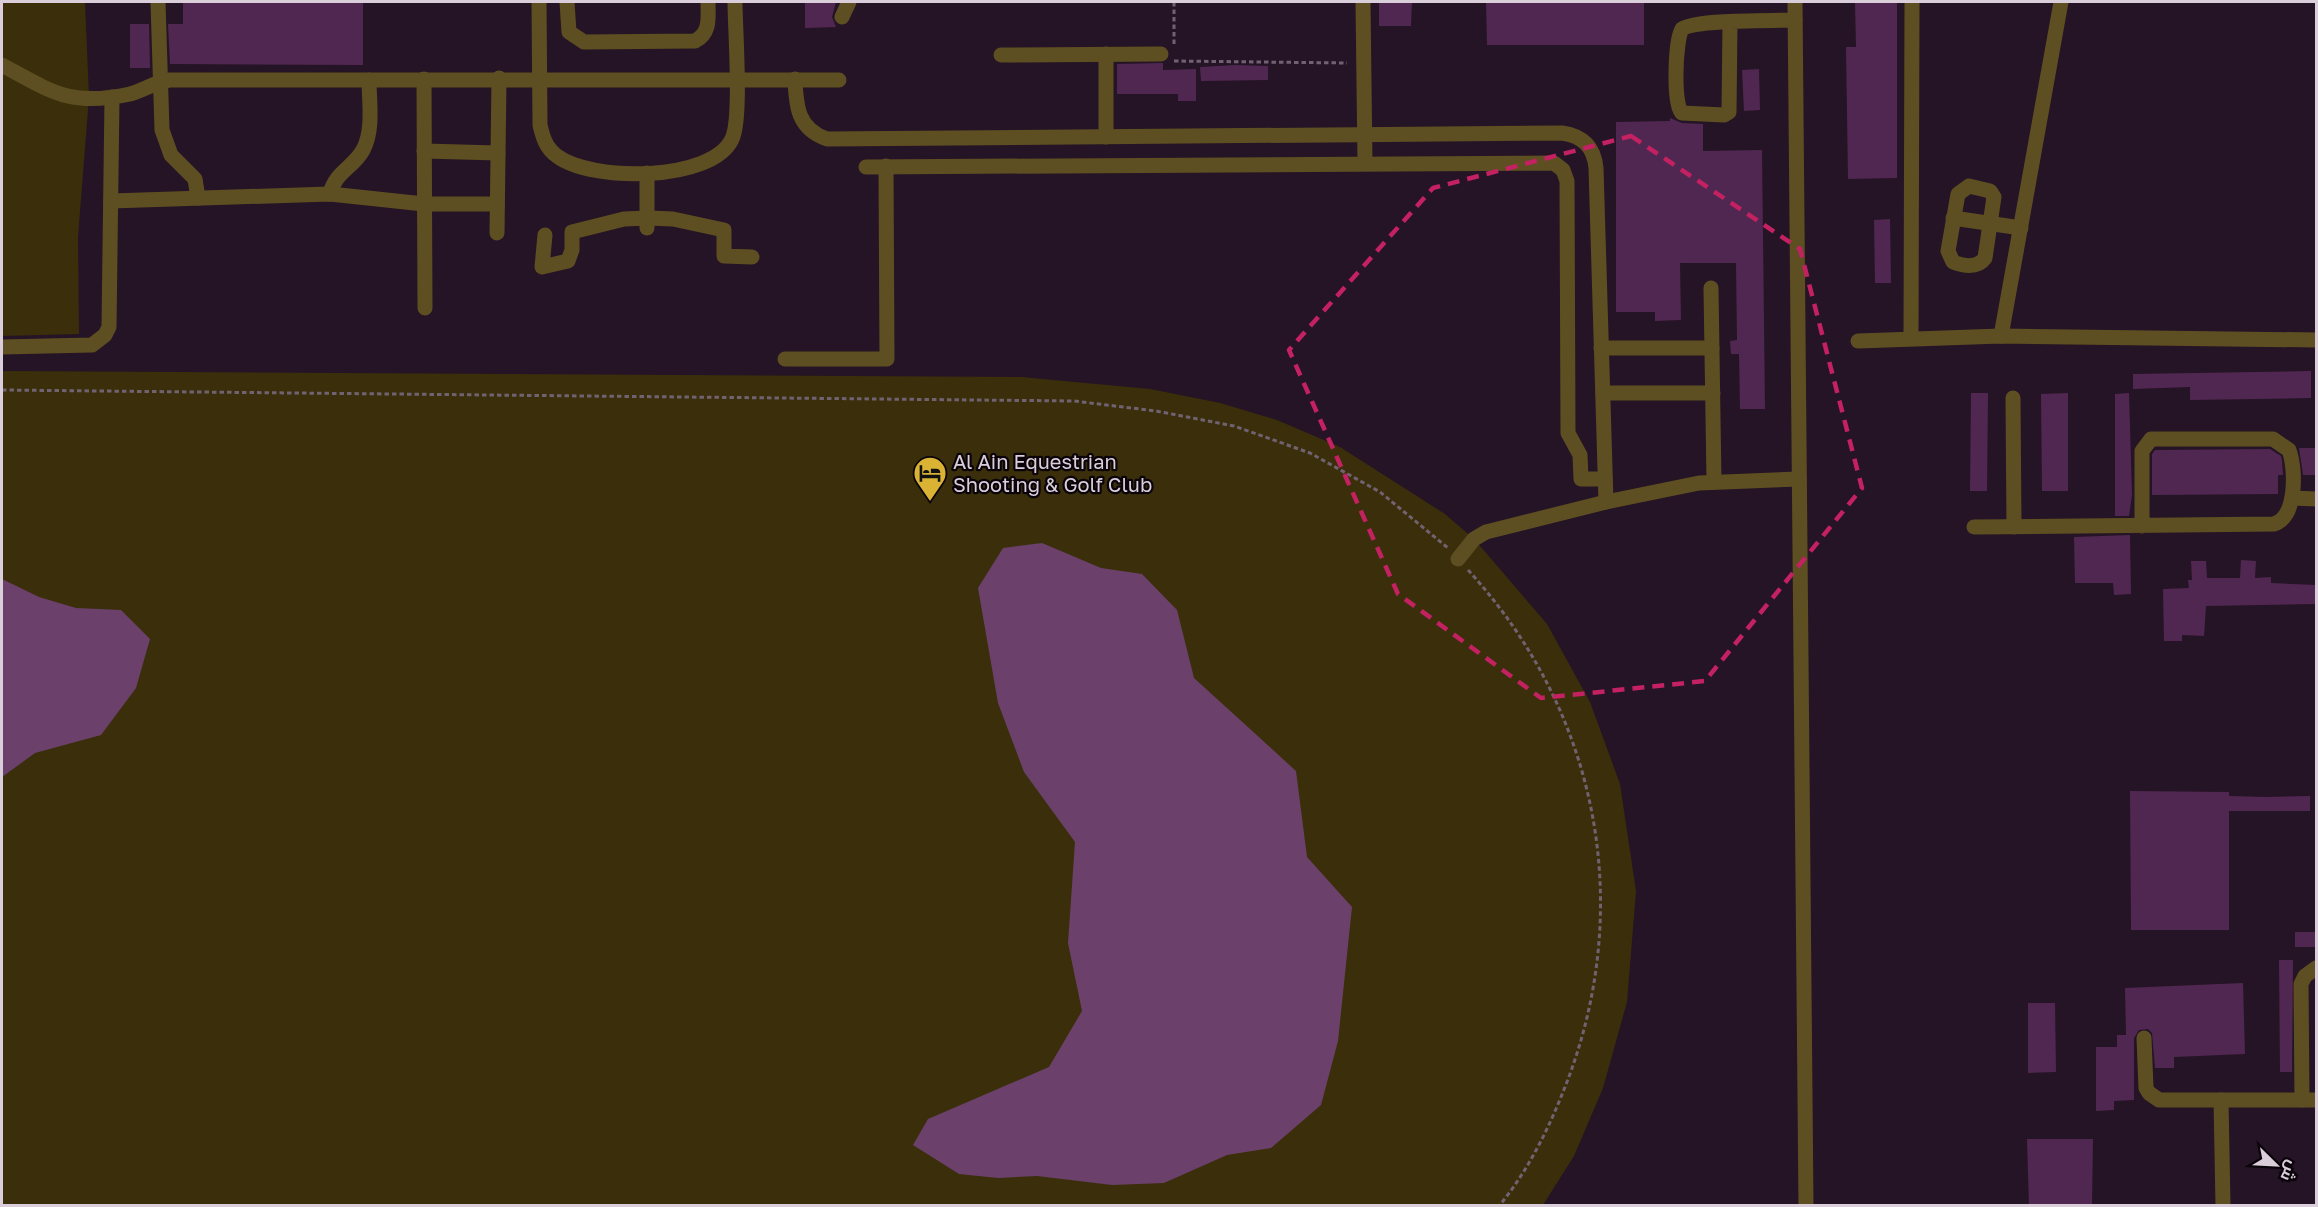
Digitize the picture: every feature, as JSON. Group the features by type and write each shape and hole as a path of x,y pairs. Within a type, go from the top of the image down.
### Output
{"street":[{"path":"158,2 162,130 165,144 171,155 195,179 198,198"},
{"path":"539,2 539,79 543,139 559,158 592,169 647,173 694,166 718,156 727,149 736,126 735,2"},
{"path":"567,2 569,32 584,42 695,41 704,34 707,28 708,2"},
{"path":"842,16 849,2"},
{"path":"1363,2 1365,163"},
{"path":"1795,2 1806,1206"},
{"path":"1911,338 1912,2"},
{"path":"2001,336 2061,2"},
{"path":"1730,22 1729,111 1724,115 1682,113 1676,104 1679,34 1691,24 1730,22 1795,20"},
{"path":"1106,54 1106,137"},
{"path":"1001,55 1161,54"},
{"path":"2,65 64,97 83,100 134,93 160,81 499,78 839,80"},
{"path":"497,232 499,78"},
{"path":"424,79 425,308"},
{"path":"795,79 798,115 810,131 827,139 1562,133 1583,139 1591,147 1596,168 1606,502"},
{"path":"330,194 336,177 357,158 367,140 369,80"},
{"path":"2,347 92,345 105,335 110,318 112,97"},
{"path":"424,151 498,153"},
{"path":"866,167 1548,162 1563,170 1567,181 1568,433 1580,455 1581,479 1605,479"},
{"path":"784,359 887,359 886,166"},
{"path":"647,173 648,218"},
{"path":"1969,186 1986,189 1993,193 1990,224 1984,258 1979,265 1956,264 1948,256 1958,194 1969,186"},
{"path":"111,201 330,194 424,204 497,204"},
{"path":"1953,218 2020,228"},
{"path":"545,235 542,267 568,261 572,250 572,232 624,219 673,219 724,230 724,256 752,257"},
{"path":"1711,288 1714,482"},
{"path":"1857,342 2001,336 2316,339"},
{"path":"1602,348 1712,348"},
{"path":"1603,393 1713,393"},
{"path":"2013,398 2014,527"},
{"path":"1974,527 2274,524 2288,515 2292,498 2291,456 2285,445 2279,441 2156,437 2147,442 2142,451 2142,525"},
{"path":"1458,558 1474,539 1486,532 1606,502 1714,482 1799,479"},
{"path":"2292,498 2316,499"},
{"path":"2144,1038 2146,1088 2153,1098 2164,1100 2309,1100 2301,984 2305,976 2316,968"},
{"path":"2221,1100 2223,1206"}],"path":[{"path":"1174,2 1174,62 1364,63"},
{"path":"2,390 1086,403 1156,411 1234,426 1310,453 1380,492 1443,542 1497,601 1541,669 1574,742 1594,820 1602,890 1598,970 1580,1049 1551,1124 1499,1206"}],"highlighted area":[{"path":"1631,136 1800,249 1862,488 1705,681 1541,698 1398,594 1289,350 1433,188"}],"shaded area":[{"path":"2,2 85,2 89,97 78,237 79,334 2,336"},
{"path":"2,371 1021,377 1150,389 1220,403 1277,420 1340,447 1445,514 1474,539 1547,624 1590,702 1620,784 1636,891 1627,1002 1603,1088 1574,1156 1543,1205 2,1206"},
{"path":"1042,543 1101,568 1142,574 1177,610 1194,678 1296,771 1307,857 1352,907 1338,1041 1321,1105 1271,1148 1227,1155 1164,1183 1112,1185 1037,1176 998,1178 959,1174 913,1145 928,1119 1049,1067 1082,1011 1068,943 1075,842 1024,772 998,703 978,588 1003,548"},
{"path":"2,579 39,597 76,608 121,610 150,639 136,688 101,735 35,753 2,777"}],"building":[{"path":"183,2 363,2 363,65 170,64 168,24 183,24"},
{"path":"805,2 836,2 832,17 836,27 805,28"},
{"path":"1379,2 1412,2 1411,26 1379,26"},
{"path":"1486,2 1644,2 1644,45 1487,45"},
{"path":"1855,2 1897,2 1897,178 1848,179 1846,47 1856,47"},
{"path":"130,24 149,24 150,68 130,68"},
{"path":"1163,63 1163,70 1196,69 1196,101 1178,101 1178,94 1117,94 1117,64"},
{"path":"1268,66 1268,80 1201,81 1200,67"},
{"path":"1759,69 1760,110 1744,111 1742,70"},
{"path":"1670,118 1682,123 1703,124 1703,151 1762,150 1765,409 1740,409 1739,354 1731,354 1730,341 1737,340 1736,263 1680,263 1681,320 1655,321 1655,312 1616,312 1616,122 1670,121"},
{"path":"1890,219 1891,283 1875,283 1874,220"},
{"path":"2311,371 2311,398 2190,400 2190,387 2133,389 2133,374"},
{"path":"1971,393 1988,393 1987,491 1970,491"},
{"path":"2068,393 2068,491 2042,491 2041,394"},
{"path":"2129,393 2132,495 2129,516 2115,516 2115,394"},
{"path":"2299,448 2316,448 2316,475 2303,475"},
{"path":"2270,449 2281,456 2282,460 2283,475 2278,475 2278,494 2152,495 2152,454 2155,450"},
{"path":"2130,535 2131,594 2114,595 2113,583 2075,583 2074,537"},
{"path":"2241,560 2256,561 2255,578 2271,577 2271,583 2316,585 2316,604 2206,606 2204,636 2182,635 2182,641 2164,641 2163,589 2189,588 2188,580 2192,580 2191,561 2206,561 2207,578 2240,578"},
{"path":"2130,791 2229,792 2229,796 2310,796 2310,811 2229,811 2229,930 2131,930"},
{"path":"2295,932 2316,932 2316,947 2295,947"},
{"path":"2279,960 2293,960 2292,1072 2280,1072"},
{"path":"2243,983 2245,1054 2174,1057 2174,1068 2155,1068 2152,1033 2148,1029 2139,1030 2134,1038 2134,1100 2114,1101 2114,1110 2096,1111 2096,1047 2117,1047 2117,1035 2126,1035 2125,988"},
{"path":"2028,1003 2055,1003 2056,1072 2028,1073"},
{"path":"2027,1139 2093,1139 2092,1206 2029,1206"}],"place":[{"name":"Al Ain Equestrian Shooting & Golf Club","path":"930,502"}]}
